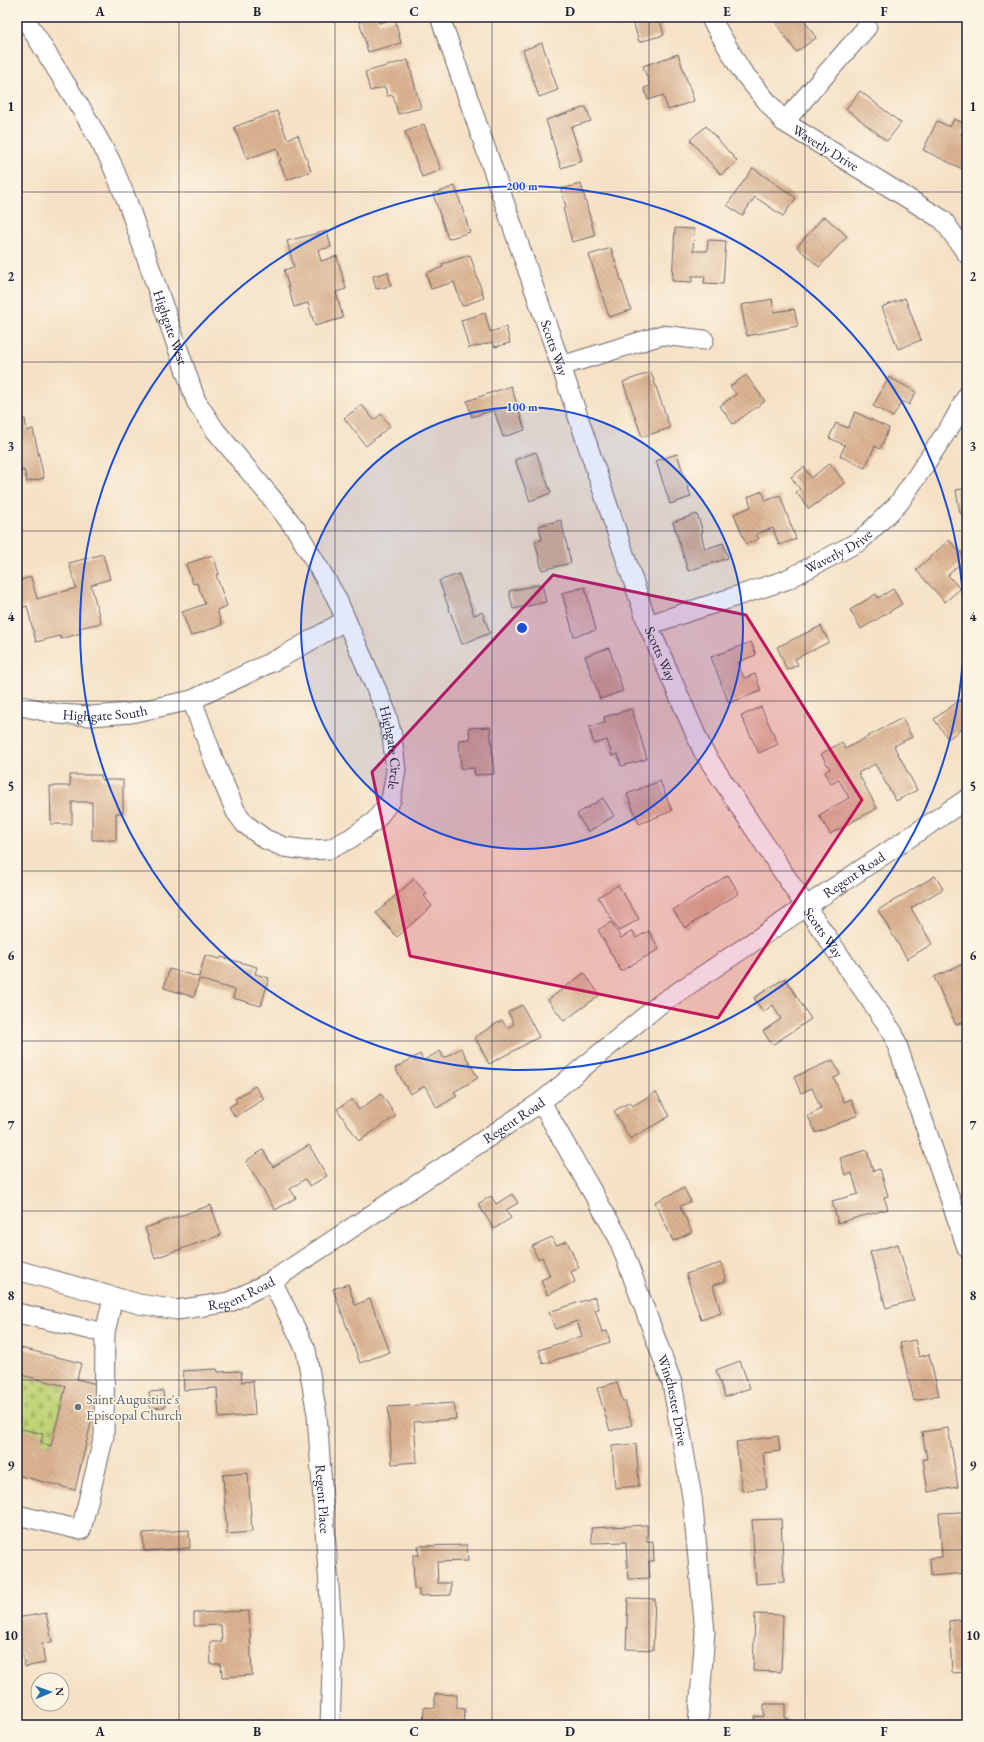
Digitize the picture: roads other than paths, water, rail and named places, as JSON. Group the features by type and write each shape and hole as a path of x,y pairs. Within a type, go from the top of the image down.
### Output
{"street":[{"name":"Highgate West","path":"24,17 85,115 110,160 127,201 196,401 215,430 274,500 297,531 336,597 346,620"},
{"name":"Scotts Way","path":"440,17 561,366 648,625 703,751 806,907 893,1033 967,1248"},
{"name":"Waverly Drive","path":"710,17 741,70 784,122 943,220 967,254"},
{"path":"784,122 867,27"},
{"path":"561,366 662,335 704,340"},
{"name":"Waverly Drive","path":"648,625 786,580 860,541 899,503 960,426 967,396"},
{"path":"192,700 282,657 346,620"},
{"name":"Highgate Circle","path":"192,700 214,763 236,812 245,824 265,839 284,847 307,850 330,849 351,838 375,821 391,800 396,770 392,736 385,708 346,620"},
{"name":"Highgate South","path":"17,705 58,714 91,716 131,713 192,700"},
{"name":"Regent Road","path":"17,1270 139,1304 176,1310 230,1302 272,1281 541,1102 660,1004 967,799"},
{"name":"Winchester Drive","path":"541,1102 618,1237 672,1383 692,1497 705,1632 698,1725"},
{"name":"Regent Place","path":"272,1281 306,1350 317,1415 333,1643 330,1725"},
{"path":"17,1515 81,1530 104,1436 105,1333 113,1297"},
{"path":"17,1313 105,1333"}],"place":[{"name":"Saint Augustine's Episcopal Church","path":"78,1407"}]}
